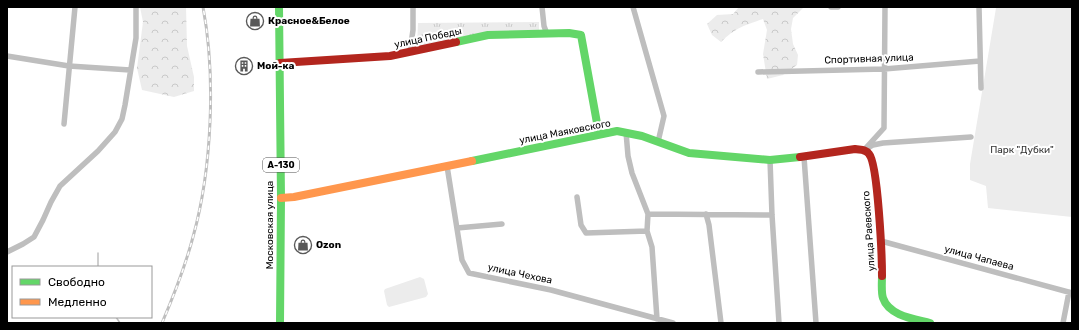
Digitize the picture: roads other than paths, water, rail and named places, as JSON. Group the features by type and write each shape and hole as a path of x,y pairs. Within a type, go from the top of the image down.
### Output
{"street":[{"path":"64,124 75,7"},
{"path":"7,252 24,244 34,237 60,186 98,151 115,132 122,119 136,38 136,7"},
{"name":"Московская улица","path":"279,7 281,198 280,323"},
{"path":"410,51 413,30 413,7"},
{"path":"542,7 544,26 547,34"},
{"path":"633,7 664,116 658,142"},
{"path":"831,7 838,7"},
{"path":"864,150 884,128 886,7"},
{"path":"979,7 980,88"},
{"name":"улица Победы","path":"280,63 383,56 488,35 581,35 599,134"},
{"path":"7,56 69,66 130,70"},
{"name":"Спортивная улица","path":"758,72 884,69 980,61"},
{"name":"улица Маяковского","path":"281,198 333,190 617,131 626,132 689,153 770,160 804,157 855,149 864,150 873,145 882,143 971,137"},
{"path":"626,132 628,156 632,173 648,214 647,231 652,247 656,319"},
{"name":"улица Раевского","path":"864,150 869,153 874,166 881,241 883,298 892,310 908,317 930,323"},
{"path":"804,157 816,323"},
{"path":"770,160 779,323"},
{"name":"улица Чехова","path":"447,166 462,260 469,273 551,290 672,323"},
{"path":"577,197 581,225 586,232 647,231"},
{"path":"648,214 772,215"},
{"path":"706,214 709,224 721,323"},
{"path":"457,228 502,224"},
{"name":"улица Чапаева","path":"881,241 1070,292"},
{"path":"1063,323 1070,292"}],"waterway":[{"path":"98,253 98,266"},
{"path":"117,318 120,323"}],"railway":[{"path":"162,323 179,281 193,237 208,153 211,92 210,62 203,7"}],"place":[{"name":"Красное&Белое","path":"255,21"},
{"name":"Мой-ка","path":"244,66"},
{"name":"Ozon","path":"303,245"}],"park label":[{"name":"Парк \"Дубки\"","path":"1022,150"}]}
